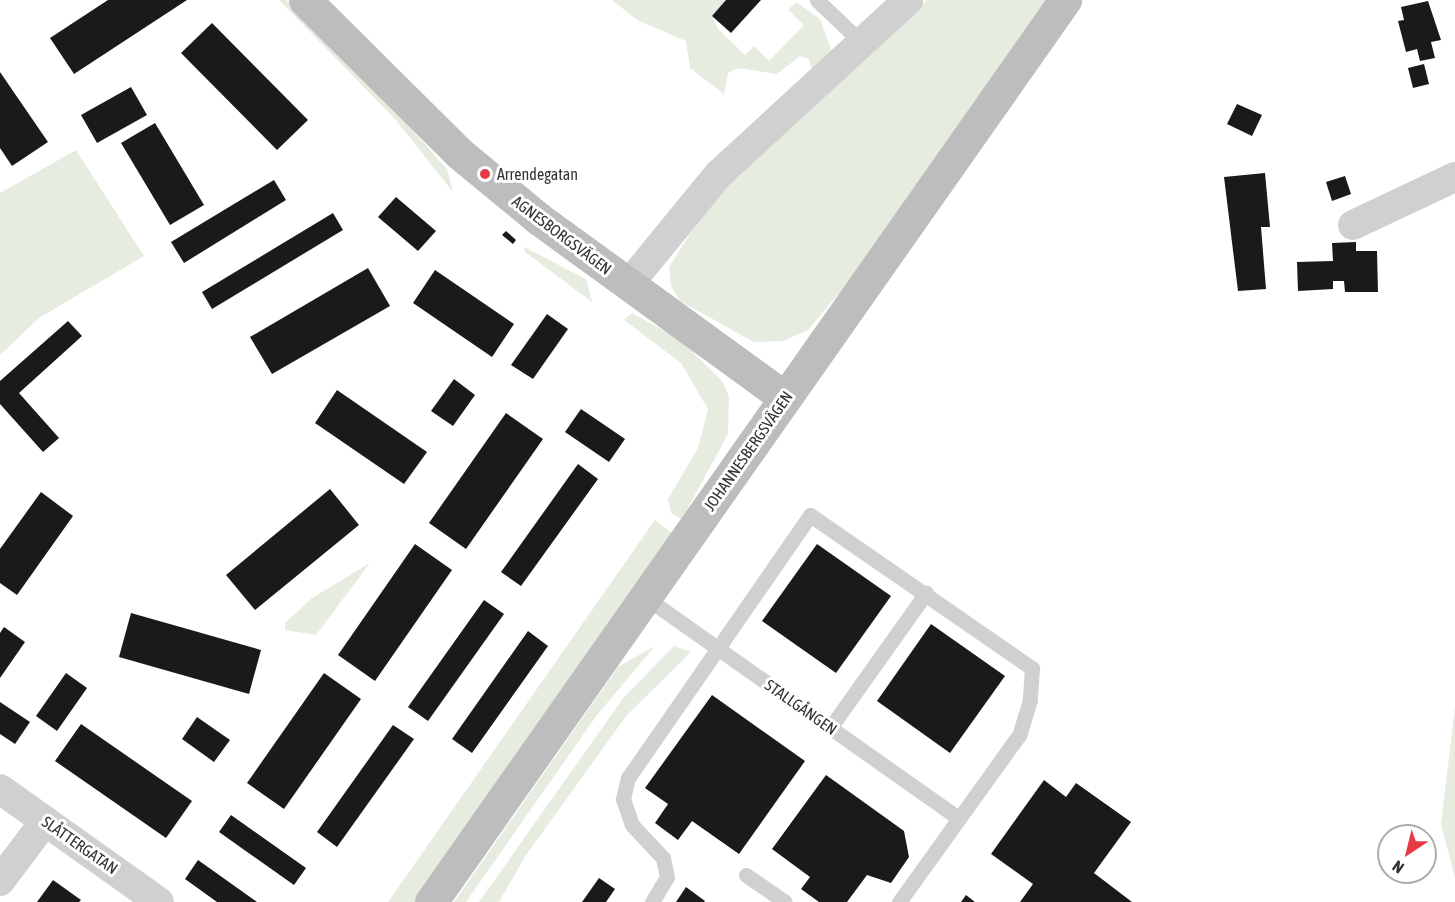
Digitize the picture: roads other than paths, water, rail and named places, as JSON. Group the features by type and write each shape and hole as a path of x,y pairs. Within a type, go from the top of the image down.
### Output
{"street":[{"name":"AGNESBORGSVÄGEN","path":"305,0 459,153 627,285 785,398"},
{"path":"627,285 719,174 863,44 908,0"},
{"name":"JOHANNESBERGSVÄGEN","path":"431,902 1065,0"},
{"path":"1353,225 1455,177"},
{"name":"SLÅTTERGATAN","path":"0,789 159,902"},
{"path":"0,881 45,821"}],"lane":[{"path":"817,0 863,44"},
{"path":"652,902 667,877 663,858 632,825 623,799 628,777 810,515 926,592 1032,669 1030,700 1019,735 957,817 899,902"},
{"path":"830,728 926,592"},
{"name":"STALLGÅNGEN","path":"645,597 957,817"},
{"path":"746,875 785,902"}],"place":[{"name":"Arrendegatan","path":"485,174"}]}
